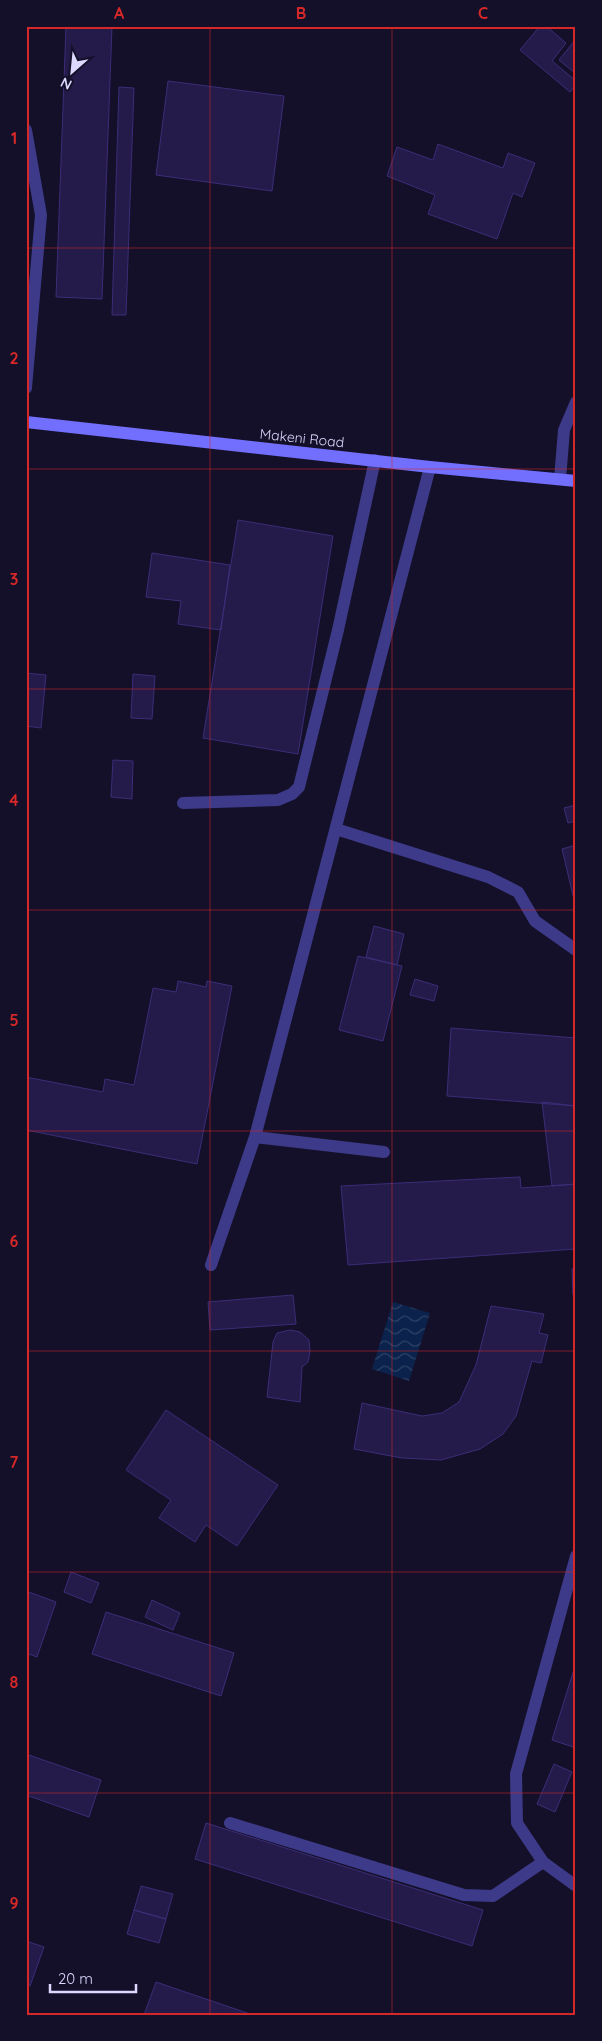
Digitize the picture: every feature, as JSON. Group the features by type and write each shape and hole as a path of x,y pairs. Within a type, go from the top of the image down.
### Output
{"main road":[{"name":"Makeni Road","path":"26,422 430,467 576,481"}],"street":[{"path":"26,130 41,214 26,388"},
{"path":"560,479 564,430 576,402"},
{"path":"183,803 278,800 292,794 299,787 338,630 375,460"},
{"path":"211,1265 255,1136 430,467"},
{"path":"336,829 488,877 518,892 535,921 576,950"},
{"path":"255,1136 384,1152"},
{"path":"576,1556 516,1774 517,1823 542,1862 576,1886"},
{"path":"230,1823 464,1895 492,1896 542,1862"}],"water":[{"path":"393,1302 430,1313 409,1381 372,1369"}],"building":[{"path":"66,26 112,26 102,299 56,297"},
{"path":"540,26 546,26 566,43 552,61 576,81 576,85 570,92 520,50"},
{"path":"576,39 576,74 559,60"},
{"path":"168,81 284,96 272,191 156,175"},
{"path":"119,87 134,88 126,315 112,315"},
{"path":"438,144 503,168 508,153 535,163 522,197 513,193 497,239 428,214 435,195 387,176 397,147 433,160"},
{"path":"238,520 333,536 298,754 203,738"},
{"path":"152,553 230,565 221,630 178,624 181,601 146,597"},
{"path":"26,673 46,675 41,728 26,726"},
{"path":"133,674 155,676 152,719 131,718"},
{"path":"113,760 133,761 132,799 111,797"},
{"path":"576,805 576,821 568,823 564,808"},
{"path":"576,845 576,904 575,904 562,849"},
{"path":"374,926 404,934 397,965 366,957"},
{"path":"358,956 402,966 383,1041 339,1030"},
{"path":"415,979 438,986 434,1001 410,995"},
{"path":"178,981 206,987 207,981 232,986 197,1164 26,1130 26,1077 103,1092 105,1079 134,1085 153,988 176,992"},
{"path":"451,1028 576,1038 576,1106 447,1096"},
{"path":"542,1102 576,1106 576,1184 552,1186"},
{"path":"520,1177 521,1188 576,1184 576,1249 348,1265 341,1186"},
{"path":"576,1268 576,1295 573,1295 572,1269"},
{"path":"293,1295 296,1324 210,1330 208,1302"},
{"path":"491,1306 544,1314 539,1333 548,1335 541,1363 532,1361 516,1416 503,1434 480,1449 441,1460 402,1458 354,1449 362,1403 422,1416 442,1413 459,1402 476,1365"},
{"path":"290,1330 300,1332 309,1340 310,1352 308,1362 302,1367 300,1402 267,1397 273,1342 277,1333"},
{"path":"166,1410 278,1485 237,1546 206,1525 195,1542 159,1518 171,1500 126,1470"},
{"path":"71,1572 99,1583 91,1603 64,1592"},
{"path":"26,1591 56,1602 37,1657 26,1653"},
{"path":"152,1600 180,1613 173,1630 145,1617"},
{"path":"106,1612 234,1653 221,1696 92,1654"},
{"path":"576,1667 576,1748 552,1740"},
{"path":"26,1754 101,1780 89,1817 26,1795"},
{"path":"554,1764 572,1772 555,1812 537,1804"},
{"path":"206,1823 483,1910 472,1946 195,1859"},
{"path":"141,1886 173,1894 166,1919 134,1910"},
{"path":"134,1910 166,1919 159,1943 127,1934"},
{"path":"26,1941 44,1947 30,1986 26,1984"},
{"path":"156,1982 253,2015 144,2015"}]}
